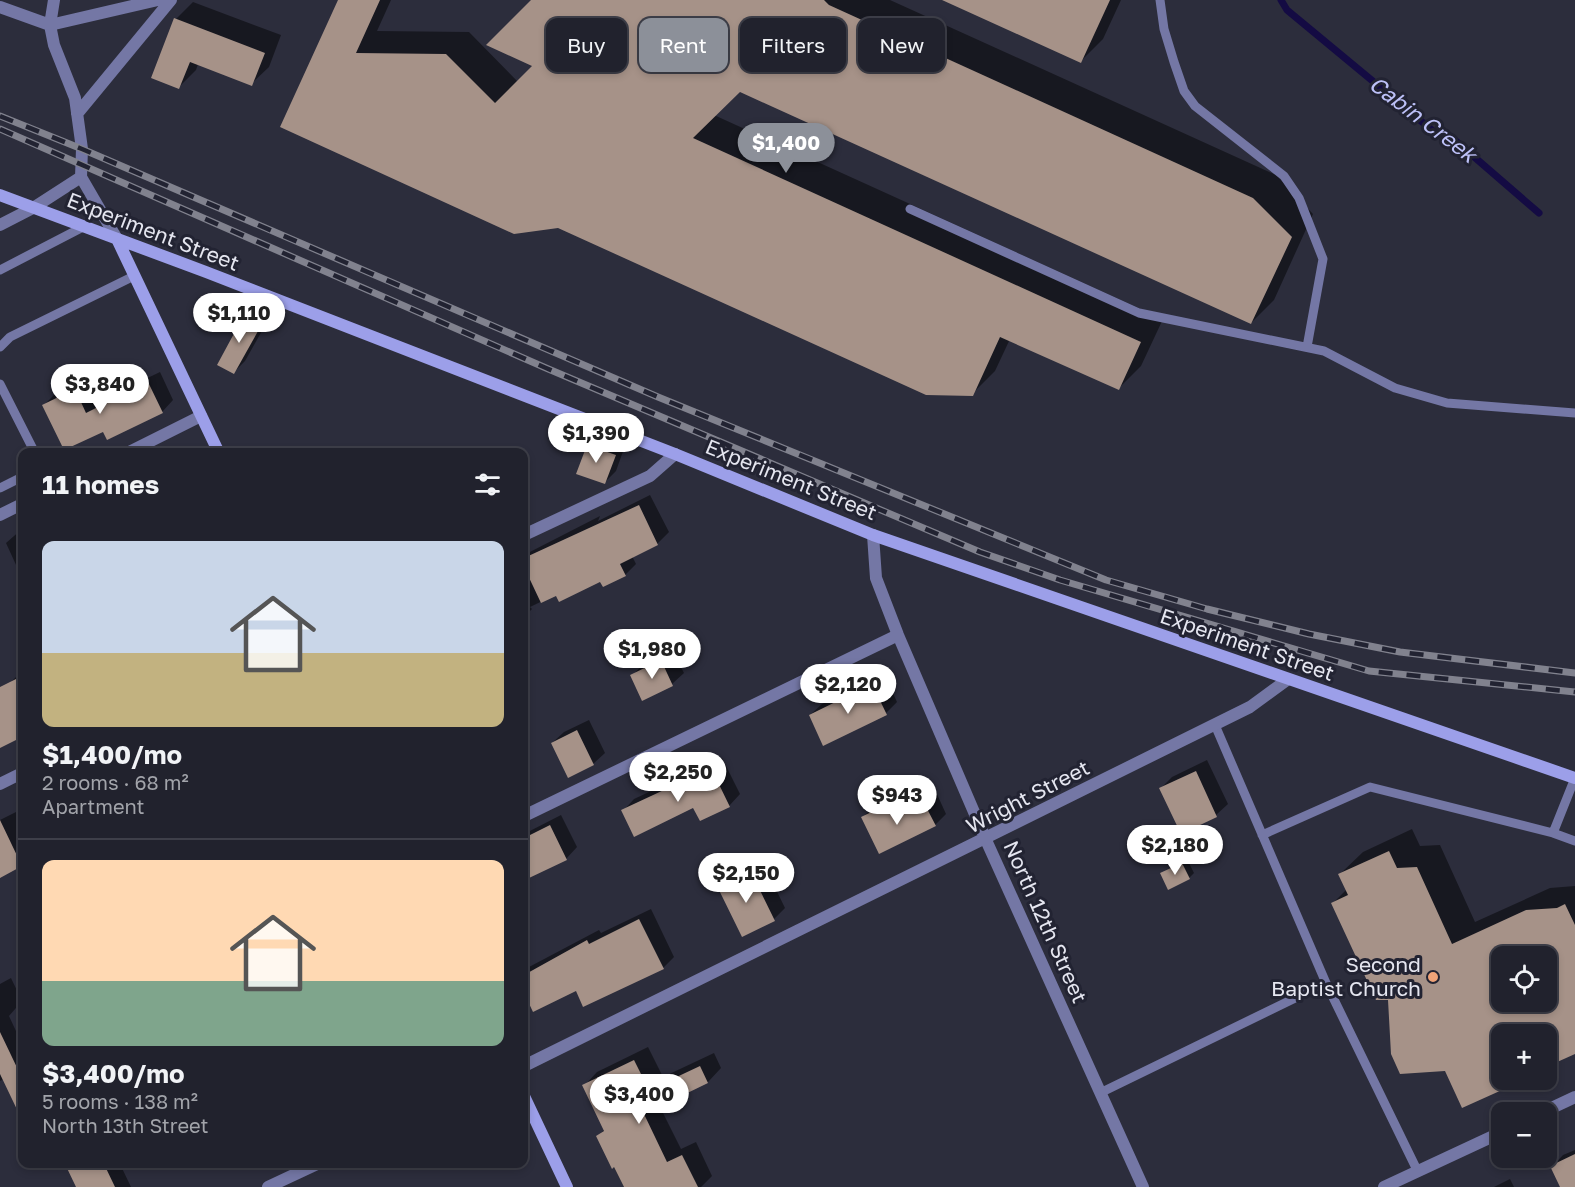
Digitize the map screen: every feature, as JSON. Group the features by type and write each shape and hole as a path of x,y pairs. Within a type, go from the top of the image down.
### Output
{"main road":[{"name":"Experiment Street","path":"0,195 675,454 873,535 1575,778"},
{"path":"117,239 217,448"},
{"path":"528,1104 567,1187"}],"street":[{"path":"54,0 50,25 54,45 75,98 82,149 81,177 117,239"},
{"path":"0,7 50,25 158,0"},
{"path":"77,114 171,0"},
{"path":"0,225 33,208 81,177"},
{"path":"137,448 201,416"},
{"path":"528,534 650,476 675,454"},
{"path":"0,515 18,506"},
{"name":"North 12th Street","path":"873,535 876,578 898,635 986,840 1143,1187"},
{"path":"528,814 898,635"},
{"name":"Wright Street","path":"528,1064 1215,725 1250,707 1287,680"},
{"path":"0,784 18,775"},
{"path":"1557,1105 1575,1097"},
{"path":"1384,1187 1491,1137"},
{"path":"268,1187 308,1168"}],"lane":[{"path":"1160,0 1164,30 1184,91 1195,106 1284,176 1299,198 1323,259 1307,347"},
{"path":"910,209 1139,313 1324,351 1395,388 1447,403 1575,413"},
{"path":"0,270 83,226"},
{"path":"0,347 10,337 134,276"},
{"path":"0,384 32,448"},
{"path":"0,488 18,479"},
{"path":"1215,725 1326,983 1418,1172"},
{"path":"1553,833 1575,778"},
{"path":"1262,835 1370,787 1553,833 1575,841"},
{"path":"1101,1093 1326,983"}],"building":[{"path":"338,0 380,0 356,53 446,54 495,103 532,66 486,45 531,0 824,0 829,5 858,18 858,72 945,72 945,58 1253,198 1292,237 1251,324 740,92 693,138 1141,342 1119,390 1000,337 973,396 926,395 558,228 514,234 280,127"},
{"path":"942,0 1110,0 1081,63"},
{"path":"174,18 265,53 252,86 190,62 179,89 151,78"},
{"path":"244,315 262,324 234,374 217,365"},
{"path":"148,382 163,413 107,440 103,432 68,448 63,448 42,405 75,389 86,413"},
{"path":"587,445 616,455 605,484 576,474"},
{"path":"639,505 658,545 620,564 626,576 603,587 600,582 559,602 556,596 541,603 528,575 528,556"},
{"path":"661,660 673,686 642,701 630,675"},
{"path":"18,678 18,739 0,748 0,687"},
{"path":"872,684 887,715 823,746 809,715"},
{"path":"577,730 594,765 568,778 551,743"},
{"path":"711,768 730,807 700,821 693,808 634,837 621,810"},
{"path":"1196,771 1217,817 1181,834 1159,788"},
{"path":"924,803 936,826 879,854 861,817 888,804 894,817"},
{"path":"0,820 18,858 18,868 0,878"},
{"path":"550,825 567,860 529,878 528,836"},
{"name":"Second Baptist Church","path":"1389,851 1397,868 1417,867 1452,944 1526,910 1557,908 1565,904 1575,925 1575,1054 1557,1062 1557,1024 1491,1024 1491,1090 1502,1090 1462,1108 1445,1071 1400,1074 1391,1054 1388,1000 1376,1000 1331,903 1348,895 1338,874"},
{"path":"1182,863 1190,879 1168,890 1160,873"},
{"path":"751,872 775,921 742,937 718,888"},
{"path":"639,919 664,969 583,1007 576,991 533,1012 528,1001 528,973 587,940 589,944"},
{"path":"0,1032 18,1070 18,1112 0,1074"},
{"path":"634,1060 649,1090 700,1066 708,1083 644,1114 667,1162 682,1155 698,1187 624,1187 614,1167 612,1169 596,1136 604,1131 582,1085"},
{"path":"1575,1154 1575,1187 1560,1187 1551,1168 1557,1168 1557,1163"},
{"path":"67,1168 106,1168 115,1187 76,1187"}],"waterway":[{"name":"Cabin Creek","path":"1281,0 1287,10 1433,131 1450,136 1539,213"}],"railway":[{"path":"0,116 82,149 658,397 1106,580 1207,609 1309,634 1400,652 1575,673"},
{"path":"0,129 546,368 980,552 1060,580 1369,671 1575,692"}],"place":[{"name":"Second Baptist Church","path":"1433,977"}]}
